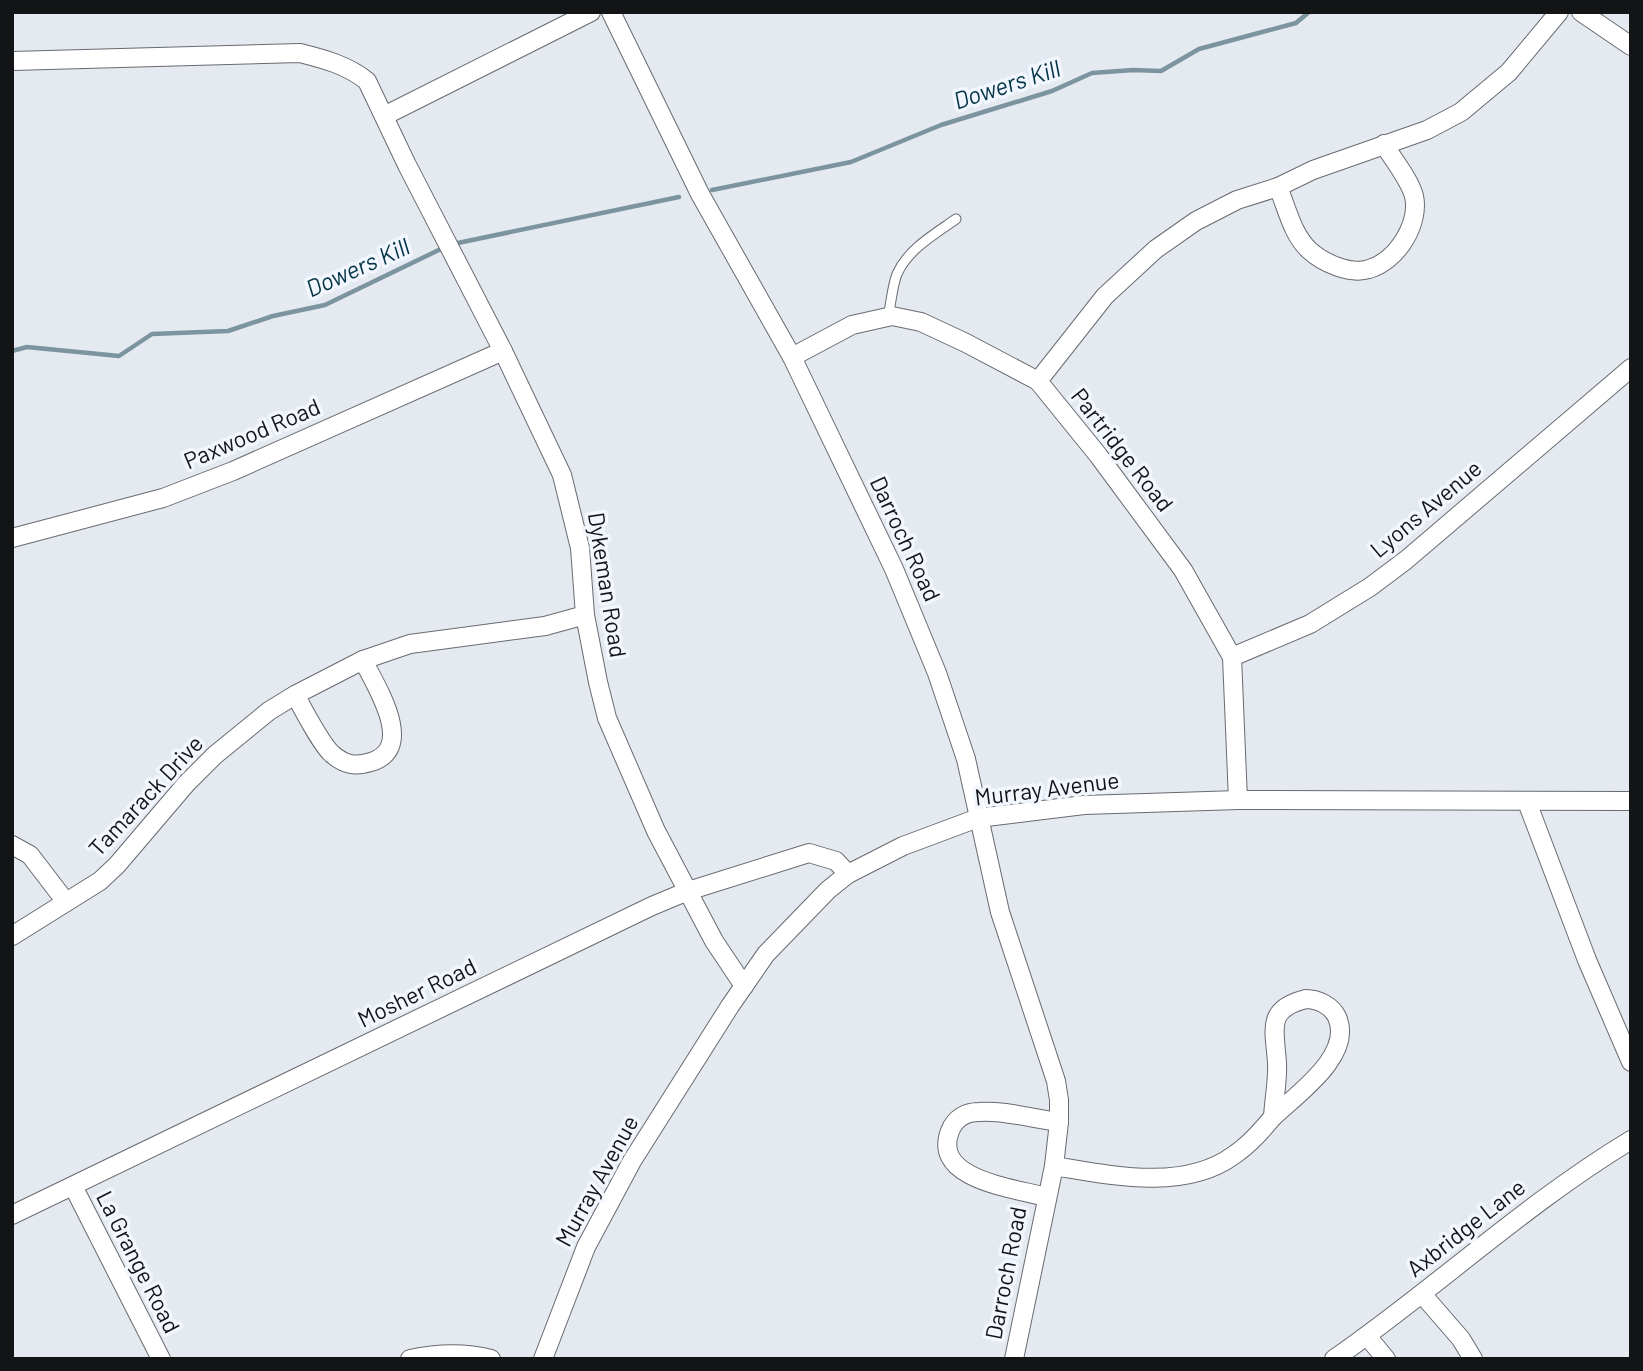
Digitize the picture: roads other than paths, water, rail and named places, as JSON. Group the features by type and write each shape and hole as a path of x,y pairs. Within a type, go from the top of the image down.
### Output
{"street":[{"path":"384,116 591,12"},
{"name":"Darroch Road","path":"611,12 700,194 792,357 894,569 937,673 966,759 1000,912 1056,1081 1059,1100 1054,1166 1014,1359"},
{"path":"1038,381 1105,296 1156,249 1196,221 1237,200 1427,130 1461,112 1509,72 1559,12"},
{"path":"1581,12 1631,46"},
{"name":"Dykeman Road","path":"12,61 300,53 356,72 367,81 503,351 562,475 580,548 585,615 607,718 638,793 688,891 714,941 744,986"},
{"path":"1278,187 1297,236 1310,251 1329,263 1348,270 1368,270 1389,258 1404,241 1414,216 1413,196 1384,144"},
{"name":"Partridge Road","path":"792,357 852,325 888,317 921,322 1038,381 1098,455 1182,570 1232,657 1238,800"},
{"name":"Paxwood Road","path":"12,538 163,498 233,471 503,351"},
{"name":"Lyons Avenue","path":"1232,657 1310,624 1370,587 1631,368"},
{"name":"Tamarack Drive","path":"12,936 100,881 215,755 269,711 295,695 363,660 410,644 545,626 585,615"},
{"path":"295,695 332,754 350,765 376,761 388,749 393,729 386,707 363,660"},
{"name":"Murray Avenue","path":"543,1359 586,1247 632,1161 766,954 828,890 848,874 903,846 978,818 1084,805 1238,800 1631,801"},
{"path":"1527,802 1587,960 1631,1062"},
{"path":"12,845 30,855 66,902"},
{"name":"Mosher Road","path":"12,1215 688,891 809,853 836,861 848,874"},
{"path":"1054,1166 1150,1178 1180,1176 1232,1157 1327,1065 1339,1046 1342,1036 1336,1013 1327,1005 1313,999 1294,1002 1285,1007 1279,1013 1273,1029 1277,1065 1273,1117"},
{"name":"Darroch Road","path":"1046,1197 969,1175 958,1167 950,1156 948,1136 953,1124 960,1118 978,1112 1059,1122"},
{"name":"Axbridge Lane","path":"1334,1359 1422,1294 1496,1233 1631,1140"},
{"name":"La Grange Road","path":"73,1186 161,1359"},
{"path":"1422,1294 1461,1339 1472,1359"},
{"path":"1367,1336 1386,1359"},
{"path":"410,1359 436,1354 474,1354 491,1359"}],"lane":[{"path":"888,317 897,275 907,259 920,245 957,219"}],"waterway":[{"name":"Dowers Kill","path":"712,190 851,162 941,125 1052,91 1092,73 1161,71 1199,49 1296,23 1309,12"},
{"name":"Dowers Kill","path":"453,244 679,197"},
{"name":"Dowers Kill","path":"12,351 27,347 119,356 152,334 228,331 273,316 325,305 445,247"}]}
